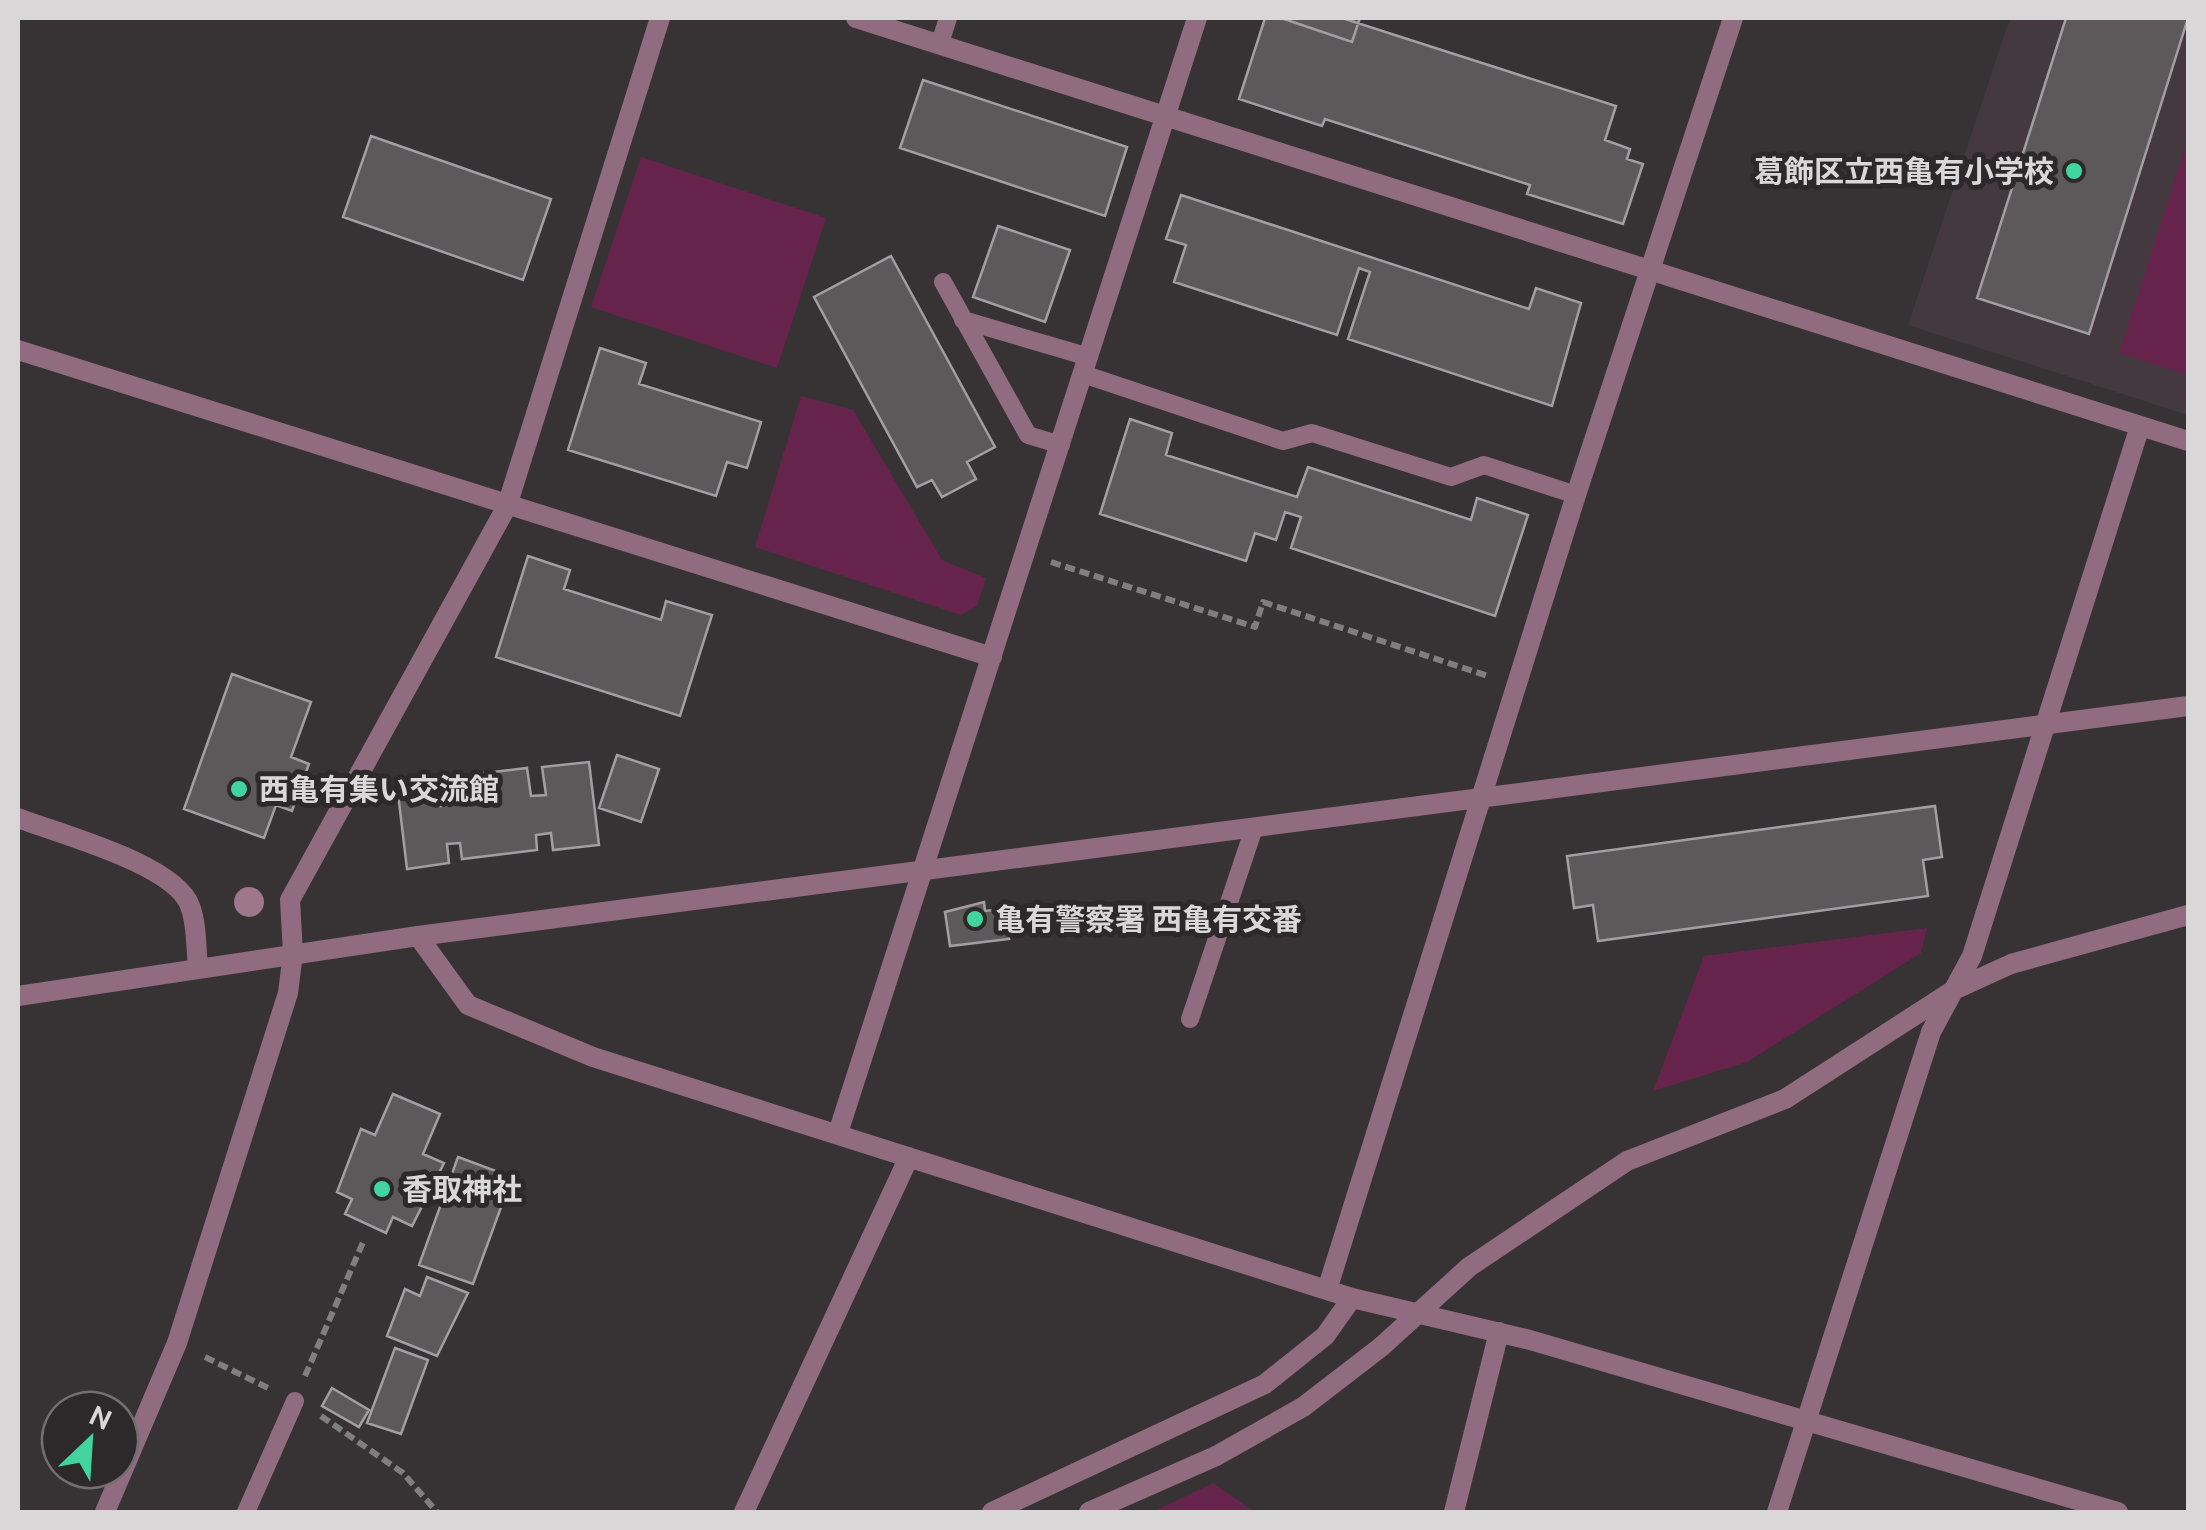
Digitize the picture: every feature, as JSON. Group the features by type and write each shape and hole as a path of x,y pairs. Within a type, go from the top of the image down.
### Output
{"street":[{"path":"105,1512 178,1343 288,993 293,953 290,900 506,506 660,18"},
{"path":"856,18 2188,441"},
{"path":"838,1133 1196,18"},
{"path":"1327,1290 1576,495 1733,18"},
{"path":"18,350 992,657"},
{"path":"1777,1512 1932,1032 1972,956 2140,426"},
{"path":"18,996 418,936 2188,706"},
{"path":"18,818 143,866 178,884 190,906 198,968"},
{"path":"1089,1512 1216,1456 1303,1408 1422,1312 1469,1268 1628,1162 1785,1099 1954,990 2011,964 2188,915"},
{"path":"418,936 468,1005 593,1057 1352,1298 1499,1332 2118,1512"},
{"path":"744,1512 909,1156"},
{"path":"992,1512 1266,1384 1324,1336 1352,1298"},
{"path":"1454,1512 1499,1332"}],"lane":[{"path":"940,43 948,18"},
{"path":"942,282 1028,435 1061,445"},
{"path":"963,320 1283,440 1312,433 1451,478 1484,466 1576,495"},
{"path":"1190,1019 1254,828"},
{"path":"246,1512 294,1400"}],"path":[{"path":"1026,554 1255,627 1263,602 1517,686"},
{"path":"294,1400 364,1240"}],"shaded area":[{"name":"葛飾区立西亀有小学校","path":"2010,18 2188,18 2188,415 1908,325"},
{"path":"2188,139 2188,375 2119,353"},
{"path":"641,157 826,218 777,368 591,307"},
{"path":"801,396 853,410 942,560 986,578 977,606 961,615 755,547"},
{"path":"1927,928 1921,953 1747,1062 1653,1091 1704,956"},
{"path":"1213,1483 1254,1512 1153,1512"}],"building":[{"path":"1265,18 1342,18 1616,106 1605,140 1630,149 1627,159 1643,164 1623,224 1527,194 1530,185 1325,119 1322,126 1239,99"},
{"path":"1281,18 1360,18 1352,42"},
{"path":"2066,18 2188,18 2089,334 1977,298"},
{"path":"923,80 1127,147 1105,216 900,148"},
{"path":"371,136 551,199 523,280 343,217"},
{"path":"1181,195 1529,309 1536,288 1581,303 1552,406 1348,339 1370,272 1359,268 1337,335 1174,282 1186,245 1166,239"},
{"path":"998,226 1070,250 1045,322 973,297"},
{"path":"891,256 995,447 967,462 976,479 942,497 932,480 917,487 814,297"},
{"path":"600,348 646,363 639,384 761,422 747,468 727,462 716,496 568,450"},
{"path":"1130,419 1172,433 1166,455 1297,497 1308,467 1471,520 1477,498 1528,515 1495,616 1291,548 1301,517 1285,512 1276,540 1255,533 1246,561 1100,514"},
{"path":"528,556 570,570 564,589 661,620 666,601 712,615 680,716 496,657"},
{"path":"232,674 311,702 291,757 309,764 292,811 276,805 264,838 184,809"},
{"path":"617,755 659,769 641,822 599,808"},
{"path":"589,762 599,845 553,850 551,833 536,835 537,850 462,859 460,843 447,844 449,863 407,869 397,785 438,779 441,806 454,804 451,777 527,768 531,796 546,795 542,767"},
{"path":"1935,806 1942,857 1923,860 1928,896 1598,941 1593,905 1574,908 1567,856"},
{"path":"984,902 985,911 1005,909 1009,939 950,946 945,912"},
{"path":"393,1094 440,1114 423,1154 444,1163 412,1226 393,1217 386,1233 345,1214 352,1199 337,1192 361,1129 375,1135"},
{"path":"458,1157 512,1177 473,1284 419,1265"},
{"path":"427,1277 468,1293 437,1356 387,1336 405,1289 420,1296"},
{"path":"395,1348 428,1360 401,1434 367,1423"},
{"path":"332,1388 369,1410 359,1427 322,1406"}],"place":[{"name":"葛飾区立西亀有小学校","path":"2074,171"},
{"name":"西亀有集い交流館","path":"239,789"},
{"name":"亀有警察署 西亀有交番","path":"975,919"},
{"name":"香取神社","path":"382,1189"}]}
